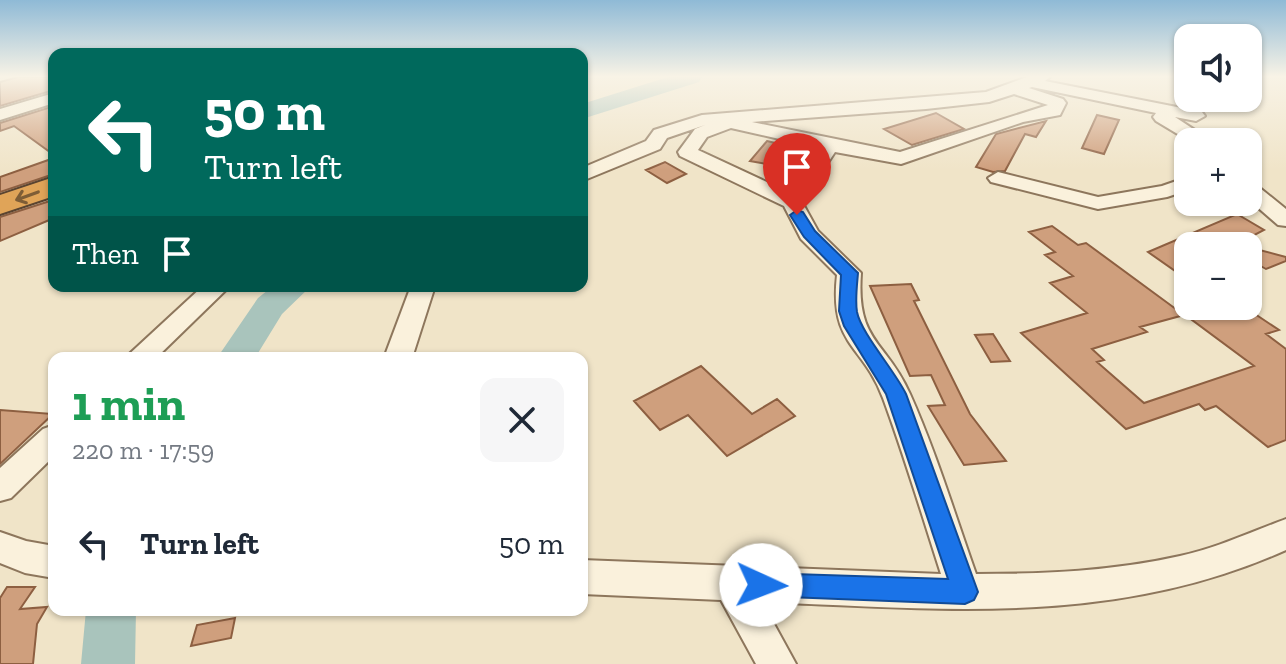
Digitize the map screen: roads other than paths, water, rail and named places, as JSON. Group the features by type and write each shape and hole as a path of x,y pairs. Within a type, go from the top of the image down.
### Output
{"highway":[{"path":"0,205 48,188"}],"street":[{"path":"0,115 22,108"},
{"path":"588,172 653,145 660,134 702,120 870,108"},
{"path":"965,592 896,394 853,326 848,311 849,273 809,234 792,202 687,152 701,133 730,122 901,158 1019,118 1054,111 1055,108"},
{"path":"1080,108 1117,116 1162,117 1191,128"},
{"path":"1140,108 1191,128"},
{"path":"792,202 830,145"},
{"path":"998,178 1098,203 1174,188"},
{"path":"1262,200 1286,220"},
{"path":"146,352 211,292"},
{"path":"400,352 421,292"},
{"path":"0,488 48,443"},
{"path":"588,577 965,592 1064,589 1166,576 1257,549 1286,534"},
{"path":"0,547 25,557 48,561"},
{"path":"732,584 777,664"}],"waterway":[{"path":"588,110 594,108"},
{"path":"240,352 270,306 287,292"},
{"path":"108,664 111,616"}]}
